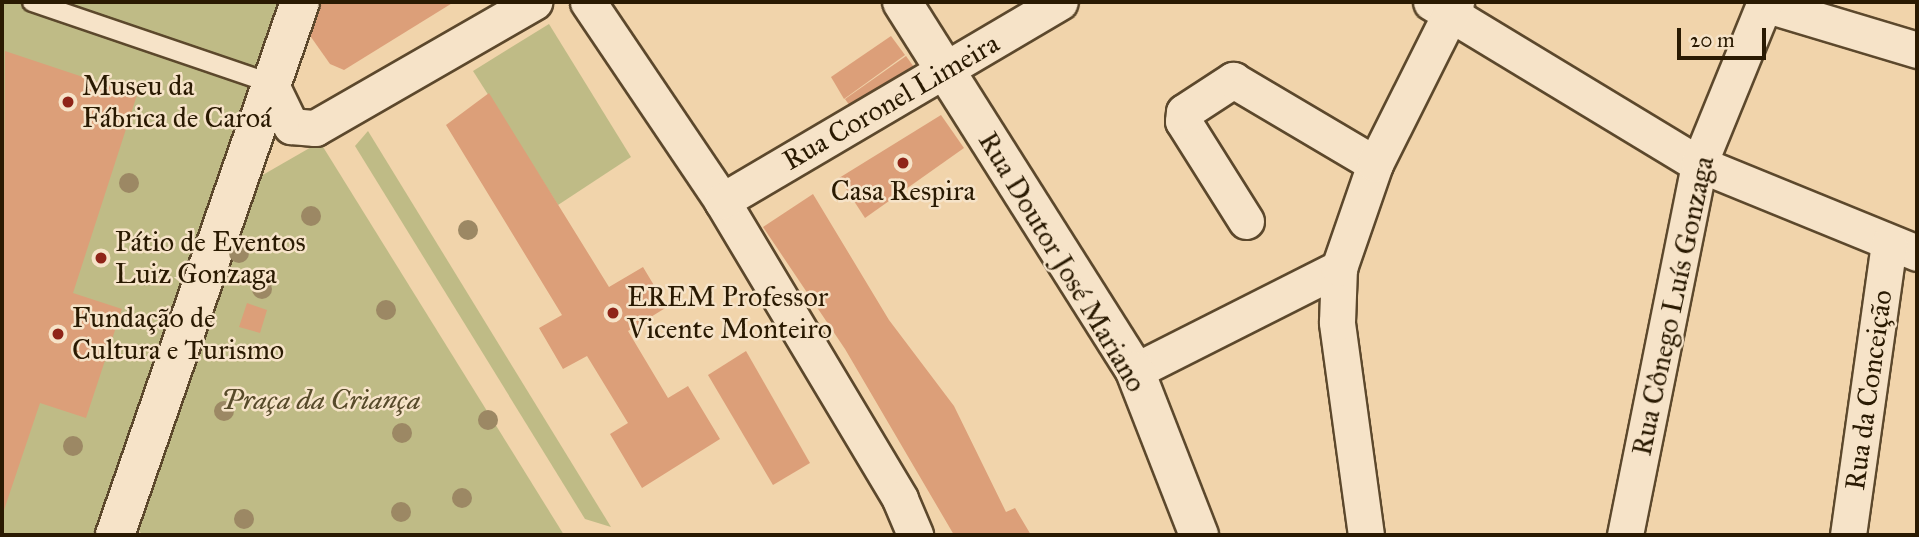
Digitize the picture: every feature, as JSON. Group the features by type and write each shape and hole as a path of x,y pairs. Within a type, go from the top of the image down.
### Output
{"main road":[{"path":"115,535 300,2"},
{"name":"Rua Doutor José Mariano","path":"902,2 1135,371 1199,535"}],"street":[{"path":"270,83 291,126 314,128 534,2"},
{"path":"588,2 722,201 900,499 915,535"},
{"name":"Rua Coronel Limeira","path":"722,201 1060,2"},
{"path":"1764,3 1917,50"},
{"name":"Rua Cônego Luís Gonzaga","path":"1625,535 1699,164 1764,3"},
{"path":"1366,535 1337,322 1339,268 1375,164 1446,5 1699,164 1903,249"},
{"path":"1246,221 1183,121 1184,112 1233,80 1375,164"},
{"name":"Rua da Conceição","path":"1848,535 1903,249"},
{"path":"1135,371 1339,268"},
{"path":"891,535 900,499"}],"lane":[{"path":"32,2 270,83"}],"green space":[{"name":"Pátio de Eventos Luiz Gonzaga","path":"2,2 290,2 105,535 2,535"},
{"path":"549,24 631,157 558,205 473,71"},
{"path":"368,131 611,527 585,519 355,146"},
{"name":"Praça da Criança","path":"320,142 564,535 143,535 138,530 137,516 254,180"}],"building":[{"path":"315,2 454,2 344,70 330,64 306,30"},
{"path":"891,36 905,55 844,99 831,77"},
{"name":"Fundação de Cultura e Turismo","path":"5,51 137,95 73,293 122,309 86,418 40,403 2,516"},
{"path":"906,56 924,81 859,119 845,99"},
{"path":"489,93 609,287 643,267 667,307 628,331 668,398 688,386 720,439 642,488 610,434 628,423 587,356 563,369 539,328 562,315 446,125"},
{"name":"Casa Respira","path":"941,115 964,148 865,218 839,178"},
{"path":"813,194 889,320 954,406 1006,512 1015,508 1031,535 954,535 845,349 763,227"},
{"path":"247,303 267,310 260,333 239,327"},
{"path":"746,351 810,463 773,485 708,375"}],"place":[{"name":"Museu da Fábrica de Caroá","path":"68,102"},
{"name":"Casa Respira","path":"903,163"},
{"name":"Pátio de Eventos Luiz Gonzaga","path":"101,258"},
{"name":"EREM Professor Vicente Monteiro","path":"613,313"},
{"name":"Fundação de Cultura e Turismo","path":"58,334"}]}
